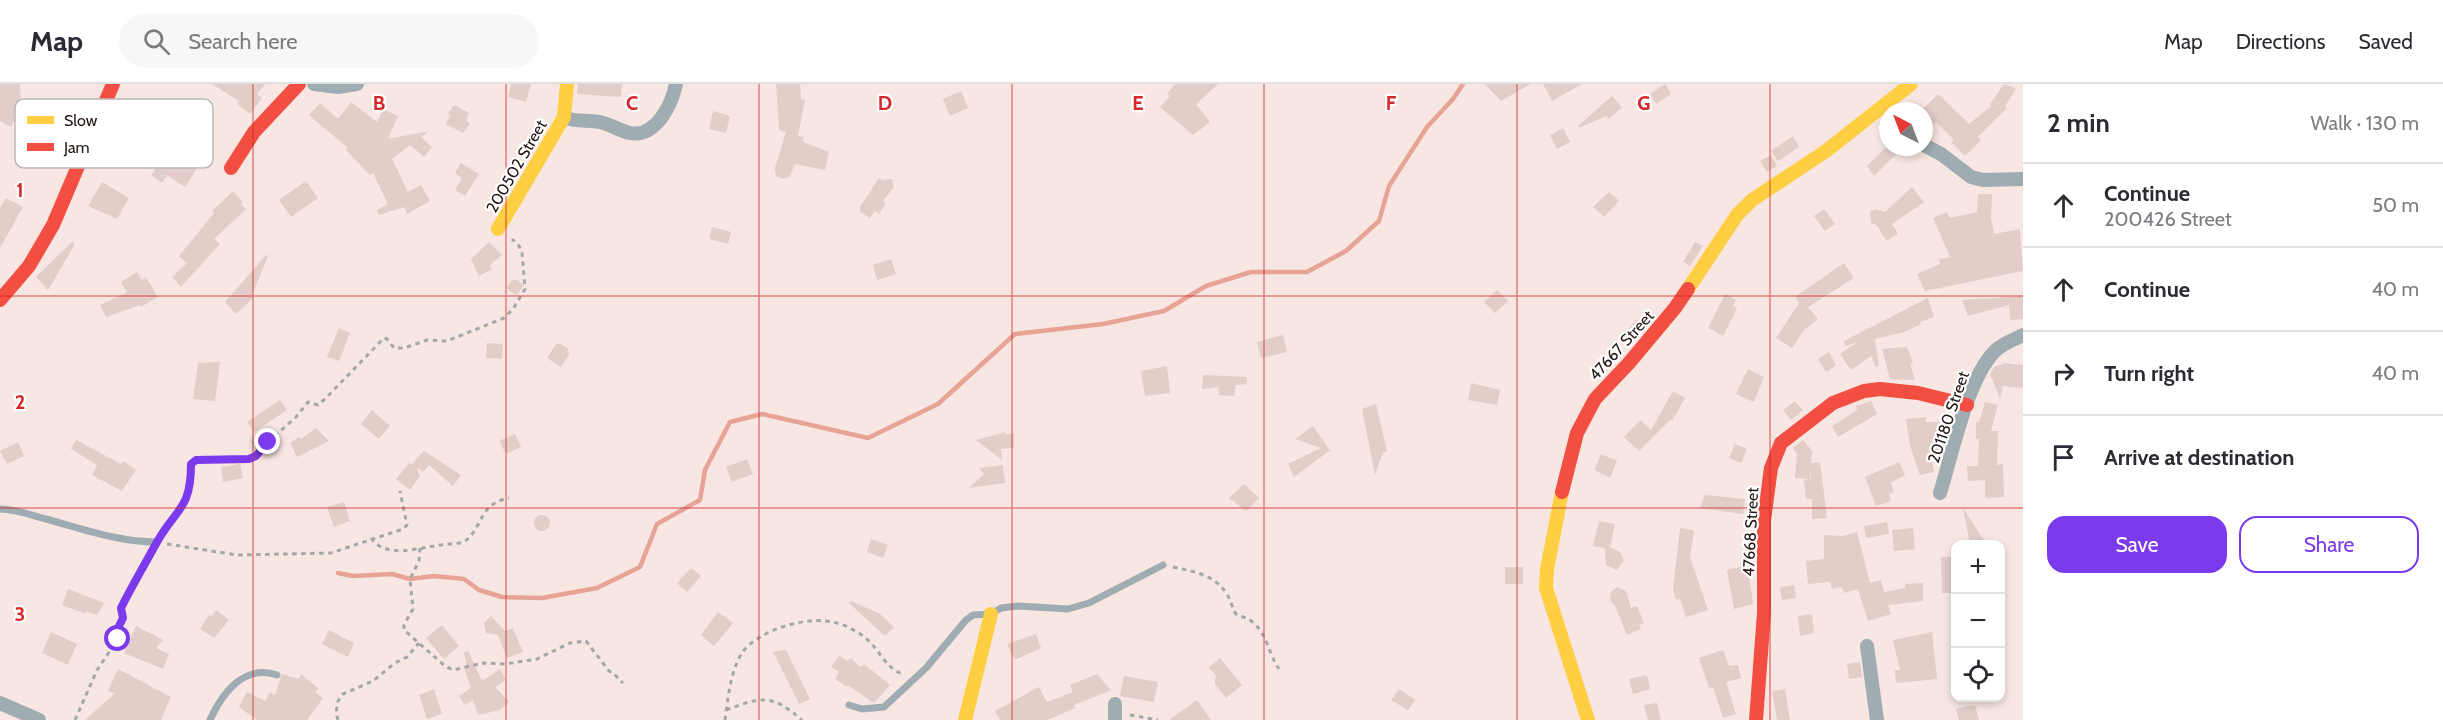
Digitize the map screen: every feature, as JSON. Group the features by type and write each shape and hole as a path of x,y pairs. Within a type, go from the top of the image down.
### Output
{"street":[{"path":"107,99 113,84"},
{"path":"231,168 254,132 299,84"},
{"path":"314,84 338,87 357,84"},
{"name":"200502 Street","path":"498,229 564,117 567,84"},
{"path":"564,117 572,121 598,121 630,134 642,134 660,120 674,96 676,84"},
{"name":"47667 Street","path":"1897,102 1911,84"},
{"name":"47667 Street","path":"1588,720 1546,588 1547,569 1569,459 1586,414 1595,399 1675,308 1737,215 1752,200 1879,116"},
{"path":"1933,150 1971,177 1983,180 2023,179"},
{"path":"0,300 29,266 53,225 77,168"},
{"name":"201180 Street","path":"1940,493 1967,405 1988,359 2006,343 2023,335"},
{"name":"47668 Street","path":"1756,720 1764,613 1764,520 1771,468 1781,443 1833,403 1864,391 1880,389 1918,393 1967,405"},
{"path":"965,720 991,615"},
{"path":"1867,646 1877,720"},
{"path":"0,703 39,720"}],"lane":[{"path":"0,509 32,515 112,538 157,542"},
{"path":"849,705 862,709 884,707 926,668 966,620 973,615 991,615 1001,608 1018,606 1068,609 1089,603 1163,565"},
{"path":"210,720 221,699 238,681 253,673 267,671 277,675"}],"path":[{"path":"75,720 97,670 118,639 116,632 123,618 121,608 157,542 182,509 188,496 191,464 196,460 239,460 256,456 308,402 318,405 325,399 384,338 394,348 404,348 427,340 447,341 504,318 513,309 525,289 524,260 519,246 498,229"},
{"path":"157,542 237,555 331,553 396,531 407,525 400,491"},
{"path":"371,538 374,543 382,547 401,551 464,543 487,509 498,500 509,498"},
{"path":"420,548 419,561 410,579 413,609 404,625 404,630 445,666 453,670 483,663 505,664 537,658 570,643 586,641 609,671 623,683"},
{"path":"1163,565 1208,575 1217,582 1228,597 1236,614 1250,620 1266,638 1272,659 1279,669"},
{"path":"724,720 735,669 742,653 755,639 770,631 793,625 823,620 841,624 865,637 898,673 916,676"},
{"path":"338,720 336,714 338,701 343,694 374,681 394,663 407,657 419,643"},
{"path":"726,710 752,700 765,699 802,720"},
{"path":"1115,712 1158,720"}],"building":[{"path":"0,84 20,84 21,99 15,99 15,120 11,127 0,121"},
{"path":"212,84 265,84 257,94 262,98 250,114 237,104 239,101"},
{"path":"511,84 531,84 526,102 508,97"},
{"path":"578,84 622,84 621,97 577,94"},
{"path":"776,84 800,84 801,99 805,100 798,136 804,137 803,142 829,152 825,170 795,164 789,177 783,179 776,176 775,168 786,132 779,130"},
{"path":"1175,84 1218,84 1196,104 1210,122 1193,135 1160,107 1170,96 1167,94"},
{"path":"1485,84 1531,84 1501,101"},
{"path":"1543,84 1582,84 1552,101"},
{"path":"1665,84 1671,94 1656,104 1650,94"},
{"path":"2004,84 2016,89 2005,106 2007,108 1978,137 1981,140 1965,156 1951,142 1954,140 1936,122 1933,125 1933,102 1930,102 1938,94 1969,124 1991,106 1990,104"},
{"path":"961,91 968,108 950,116 943,99"},
{"path":"1612,96 1622,107 1609,119 1606,116 1579,128 1578,126"},
{"path":"351,102 377,122 383,109 398,116 388,139 429,131 421,137 432,147 424,157 410,145 392,159 408,192 421,185 430,201 407,214 404,207 379,215 377,210 388,204 373,173 370,175 346,150 348,148 309,115 320,103 338,119"},
{"path":"454,105 469,113 466,120 470,124 463,133 446,124 450,116 448,114"},
{"path":"713,111 730,116 726,133 709,129"},
{"path":"1563,128 1570,142 1557,149 1550,135"},
{"path":"1793,136 1799,147 1778,161 1771,151"},
{"path":"1879,154 1879,156 1894,156 1874,176 1867,166"},
{"path":"1771,155 1777,166 1767,172 1760,161"},
{"path":"461,163 479,174 465,196 455,190 462,178 455,173"},
{"path":"156,168 198,168 185,187 167,175 162,183 151,175"},
{"path":"879,178 892,179 894,187 883,201 886,203 879,214 875,211 870,218 860,212 860,207"},
{"path":"306,181 318,198 291,217 279,200"},
{"path":"102,182 129,198 117,219 88,206"},
{"path":"1912,187 1924,202 1892,224 1898,234 1886,241 1877,225 1871,223 1870,212 1875,209 1885,212"},
{"path":"233,191 246,209 214,239 220,244 181,287 172,277 187,263 179,256 214,213 212,211"},
{"path":"1609,192 1619,201 1604,217 1593,207"},
{"path":"1978,194 1992,194 1991,218 1994,234 2020,229 2023,271 1925,291 1917,274 1940,264 1939,259 1950,257 1933,218 1947,212 1950,218 1977,212"},
{"path":"6,198 23,207 0,248 0,208"},
{"path":"1824,209 1835,224 1825,231 1814,216"},
{"path":"712,227 731,232 728,244 709,239"},
{"path":"72,242 75,244 48,290 36,277"},
{"path":"489,242 502,255 490,265 492,269 479,276 471,259"},
{"path":"1695,242 1703,246 1690,266 1683,262"},
{"path":"266,255 268,256 252,295 254,297 236,314 225,302"},
{"path":"891,259 896,274 877,280 873,265"},
{"path":"1844,263 1854,278 1808,307 1818,319 1804,330 1792,348 1776,338 1799,303 1795,297"},
{"path":"137,272 142,280 146,277 158,297 141,307 140,305 106,317 100,305 127,292 121,282"},
{"path":"512,280 517,280 524,285 516,295 506,288"},
{"path":"1497,290 1508,301 1495,313 1484,302"},
{"path":"1725,294 1736,300 1733,306 1737,308 1723,336 1708,328"},
{"path":"2023,296 2023,319 2010,320 2009,305 1968,316 1962,300"},
{"path":"1928,298 1934,317 1904,332 1875,339 1879,366 1876,367 1871,356 1851,370 1840,354 1856,343 1845,346 1844,341"},
{"path":"1637,319 1646,326 1636,337 1627,330"},
{"path":"339,328 350,333 339,361 327,357"},
{"path":"1283,335 1287,352 1261,358 1257,342"},
{"path":"487,343 503,344 502,359 486,358"},
{"path":"556,344 569,349 567,352 570,353 561,367 547,358"},
{"path":"1907,347 1913,363 1910,364 1915,380 1890,379 1882,349"},
{"path":"1829,352 1836,365 1826,372 1818,359"},
{"path":"220,362 215,401 193,399 198,363"},
{"path":"2005,363 2023,365 2023,388 2003,386 2000,399 1990,374 1994,367"},
{"path":"1167,366 1170,393 1145,396 1141,371"},
{"path":"1748,369 1764,377 1754,402 1736,394"},
{"path":"1203,375 1247,377 1247,384 1236,385 1234,396 1219,395 1218,387 1202,389"},
{"path":"1471,383 1500,390 1497,405 1468,400"},
{"path":"1673,391 1685,398 1672,421 1670,420 1639,451 1624,437 1640,420 1651,430"},
{"path":"280,400 287,410 254,432 247,422"},
{"path":"1795,401 1803,410 1791,420 1783,410"},
{"path":"1871,401 1877,414 1838,437 1832,426 1857,410 1856,406"},
{"path":"1985,402 1998,405 1991,431 1998,431 1997,465 2003,464 2004,497 1985,498 1985,480 1968,481 1967,466 1978,466 1979,439 1976,439 1976,422 1979,422"},
{"path":"1376,404 1387,451 1383,452 1375,475 1362,409"},
{"path":"372,410 390,426 379,439 361,424"},
{"path":"1926,417 1926,422 1942,422 1944,447 1942,453 1931,454 1934,472 1920,475 1910,446 1906,419"},
{"path":"1313,426 1331,452 1329,451 1294,477 1288,464 1321,448 1295,439"},
{"path":"316,428 329,441 297,457 290,443 299,437 301,439"},
{"path":"1005,432 1005,434 1014,434 1014,448 1001,449 1002,460 976,440"},
{"path":"515,434 521,447 506,454 499,441"},
{"path":"76,440 121,464 123,461 136,470 122,491 92,475 97,465 71,449"},
{"path":"1803,440 1812,451 1810,479 1795,478 1797,454 1793,448"},
{"path":"18,442 24,456 7,464 0,451"},
{"path":"1735,444 1747,449 1741,463 1729,458"},
{"path":"424,451 461,475 453,486 429,465 423,472 417,468 420,476 410,490 396,479 409,463 411,465"},
{"path":"1601,454 1617,461 1610,478 1594,470"},
{"path":"747,459 753,474 732,482 726,467"},
{"path":"1820,462 1827,518 1812,519 1812,499 1806,499 1804,480 1811,479 1811,463"},
{"path":"1899,462 1905,475 1891,483 1894,492 1889,494 1891,501 1876,506 1865,477"},
{"path":"240,464 243,478 223,482 221,467"},
{"path":"1003,465 1005,483 969,488 984,474 979,468"},
{"path":"1244,484 1259,498 1246,511 1229,498"},
{"path":"1705,495 1745,499 1743,514 1700,508"},
{"path":"344,502 350,521 334,527 327,507"},
{"path":"1963,509 1983,540 1969,540"},
{"path":"542,515 548,517 550,523 548,529 542,531 536,529 534,523 536,517"},
{"path":"1599,521 1615,524 1610,547 1620,552 1624,560 1617,570 1606,565 1605,548 1593,546"},
{"path":"1887,522 1889,534 1866,538 1864,526"},
{"path":"1680,528 1694,530 1690,557 1708,610 1686,617 1680,599 1676,600 1673,589"},
{"path":"1913,528 1915,549 1894,551 1892,530"},
{"path":"1857,532 1870,583 1881,580 1884,592 1905,588 1905,584 1923,583 1923,601 1888,605 1891,614 1868,621 1858,589 1844,593 1842,587 1832,589 1830,582 1808,584 1806,561 1824,559 1824,535 1843,536"},
{"path":"871,539 888,545 883,558 867,552"},
{"path":"1941,557 1951,557 1951,593 1942,593"},
{"path":"1748,565 1753,604 1734,609 1727,570"},
{"path":"1505,567 1523,567 1523,584 1505,584"},
{"path":"691,568 701,576 687,592 677,583"},
{"path":"1794,585 1796,598 1782,600 1780,587"},
{"path":"1617,587 1626,591 1631,608 1637,606 1644,623 1639,625 1641,629 1627,635 1615,606 1610,600 1611,592"},
{"path":"68,589 104,603 97,615 87,611 86,614 62,605"},
{"path":"851,601 880,614 894,627 885,636 849,603"},
{"path":"216,610 229,620 214,638 200,629 209,615 212,616"},
{"path":"718,612 733,623 714,646 701,635"},
{"path":"1812,614 1814,633 1800,636 1798,616"},
{"path":"491,616 505,631 513,628 523,652 507,658 498,635 486,633 484,623"},
{"path":"442,625 459,646 444,659 426,638"},
{"path":"136,626 163,640 156,648 169,654 163,669 124,653"},
{"path":"329,630 354,643 348,657 322,644"},
{"path":"51,632 77,644 68,665 42,653"},
{"path":"1932,632 1937,679 1896,683 1895,670 1900,670 1893,640"},
{"path":"1036,634 1041,648 1015,660 1007,644"},
{"path":"786,650 810,699 799,704 773,652"},
{"path":"1723,650 1729,666 1738,665 1741,678 1726,682 1736,714 1723,718 1713,687 1709,688 1699,658"},
{"path":"468,651 482,681 500,669 506,680 495,687 509,702 500,710 478,715 473,700 465,705 459,696 471,688 464,668 467,669 464,652"},
{"path":"839,656 848,661 850,658 861,667 864,664 890,685 875,702 872,702 835,679 839,672 831,667"},
{"path":"1220,658 1242,685 1226,698 1215,684 1217,677 1209,667"},
{"path":"1860,662 1862,677 1849,679 1847,664"},
{"path":"118,669 171,697 161,720 85,720 115,693 108,691"},
{"path":"282,674 299,679 301,674 318,688 315,692 323,698 307,720 257,720 239,707 247,692 265,701 270,692 275,695"},
{"path":"1097,674 1111,690 1074,705 1075,708 1048,720 1000,720 995,711 1039,687 1047,702 1073,692 1070,685"},
{"path":"1647,675 1650,689 1633,694 1629,679"},
{"path":"1124,676 1158,682 1154,702 1120,696"},
{"path":"434,689 442,714 427,719 419,695"},
{"path":"1399,689 1415,700 1408,710 1391,700"},
{"path":"1785,689 1790,720 1777,720 1772,691"},
{"path":"1197,700 1211,720 1169,720"},
{"path":"1657,703 1661,720 1648,720 1644,705"},
{"path":"1975,705 1979,720 1959,720 1956,709"}],"waterway":[{"path":"338,573 353,576 392,574 410,579 434,576 464,579 479,590 502,597 542,598 597,588 640,567 657,524 700,500 705,470 730,422 762,414 868,438 938,404 1015,334 1103,324 1164,311 1206,286 1251,272 1307,272 1346,251 1379,221 1389,186 1427,127 1453,99 1463,84"}],"traffic: slow":[{"path":"498,229 564,117 567,84"},
{"path":"1688,289 1737,215 1752,200 1826,151 1911,84"},
{"path":"1562,492 1547,569 1546,588 1588,720"},
{"path":"965,720 991,614"}],"traffic: jam":[{"path":"107,99 113,84"},
{"path":"231,168 254,132 299,84"},
{"path":"0,300 29,266 53,225 77,168"},
{"path":"1562,492 1577,433 1595,399 1629,363 1688,289"},
{"path":"1756,720 1764,613 1764,520 1771,468 1781,443 1833,403 1864,391 1880,389 1918,393 1967,405"}],"route":[{"path":"118,639 117,626 123,618 121,608 157,542 182,509 188,496 191,464 196,460 249,459 264,449 268,442"}]}
